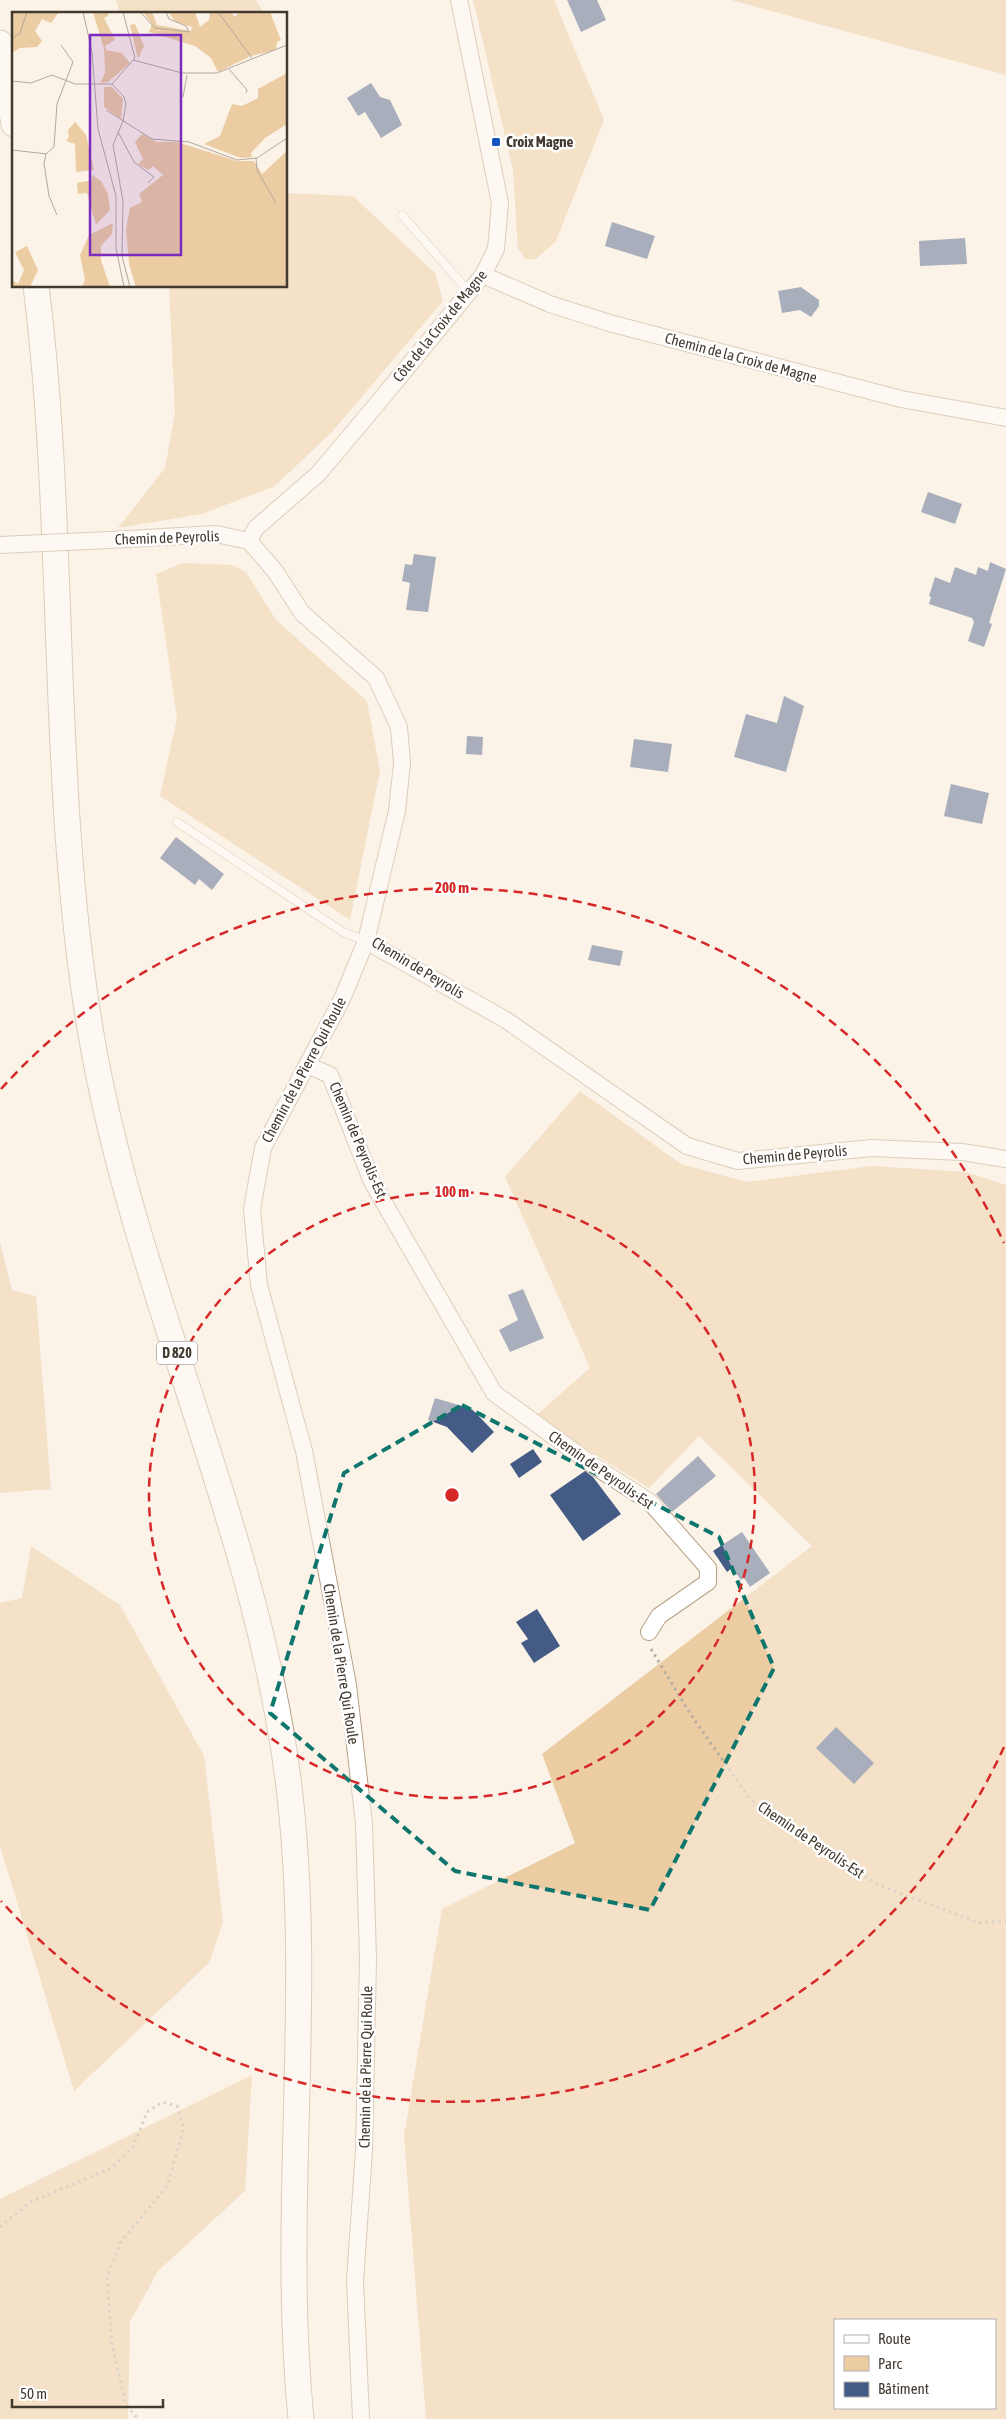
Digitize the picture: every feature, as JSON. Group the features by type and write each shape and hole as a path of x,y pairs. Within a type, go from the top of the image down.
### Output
{"main road":[{"path":"0,43 12,112"},
{"name":"D 820","path":"36,288 54,483 65,785 74,915 92,1037 118,1156 148,1260 236,1539 266,1655 288,1776 298,1878 300,2023 294,2212 294,2350 301,2419"}],"street":[{"name":"Côte de la Croix de Magne","path":"249,542 256,528 318,474 483,275 496,249 500,204 459,0"},
{"name":"Chemin de la Croix de Magne","path":"483,275 550,304 613,324 901,399 1006,418"},
{"name":"Chemin de Peyrolis","path":"0,545 216,534 249,542 275,572 302,613 376,678 399,727 402,763 397,811 366,942 506,1020 687,1146 738,1161 872,1148 962,1152 1006,1159"},
{"name":"Chemin de la Pierre Qui Roule","path":"361,2419 355,2280 364,2151 368,1959 364,1823 346,1675 304,1451 259,1285 252,1209 263,1148 342,999 366,942"},
{"name":"Chemin de Peyrolis-Est","path":"307,1065 330,1075 372,1182 494,1393 594,1466 650,1502 708,1568 708,1582 659,1616 649,1632"}],"lane":[{"path":"402,215 469,292"},
{"path":"177,822 343,932 366,942"}],"path":[{"name":"Chemin de Peyrolis-Est","path":"649,1632 651,1653 689,1712 750,1799 784,1825 882,1886 979,1923 1006,1921"},
{"path":"0,2227 29,2204 112,2168 133,2146 147,2112 163,2102 177,2106 184,2128 167,2186 120,2243 107,2278 114,2353 126,2405 138,2419"}],"highlighted area":[{"path":"462,1405 719,1537 774,1668 650,1910 455,1871 270,1713 344,1473"}],"green space":[{"path":"116,0 256,0 263,12 119,12"},
{"path":"473,0 554,0 604,120 556,241 536,259 526,259 518,249 513,170"},
{"path":"731,0 1006,0 1006,75"},
{"path":"288,193 353,196 435,273 443,301 332,432 275,486 202,514 118,528 165,468 175,413 169,288 288,288"},
{"path":"183,563 232,565 246,572 276,620 367,701 380,771 350,920 160,796 177,718 156,574"},
{"path":"580,1091 681,1164 747,1182 872,1166 966,1172 1006,1185 1006,2419 426,2419 404,2136 442,1909 575,1843 542,1754 812,1546 699,1436 649,1488 534,1417 590,1368 505,1177"},
{"path":"0,1242 12,1290 36,1296 51,1489 0,1493"},
{"path":"31,1546 120,1605 204,1756 223,1922 209,1963 74,2091 0,1846 0,1603 22,1598"},
{"path":"252,2075 245,2191 158,2271 130,2322 128,2419 0,2419 0,2199"}],"building":[{"path":"567,0 597,0 606,20 581,32"},
{"path":"371,83 380,97 390,100 402,125 381,138 365,112 358,116 347,98"},
{"path":"612,222 655,236 647,259 605,246"},
{"path":"965,238 967,264 920,266 919,241"},
{"path":"801,287 819,300 819,306 811,317 800,310 782,313 778,291"},
{"path":"928,492 962,504 955,524 921,512"},
{"path":"414,554 436,557 428,612 406,610 410,583 402,581 405,564 412,565"},
{"path":"990,562 1006,569 989,623 992,624 984,647 968,641 974,622 972,618 929,604 931,597 929,596 935,577 950,583 955,567 976,575 978,567 988,571"},
{"path":"784,696 804,706 786,772 734,757 746,714 777,723"},
{"path":"467,736 483,737 482,755 466,754"},
{"path":"634,739 672,744 668,772 630,767"},
{"path":"951,784 989,793 982,824 944,816"},
{"path":"176,837 224,874 212,890 199,879 195,885 160,858"},
{"path":"592,945 623,951 620,966 588,960"},
{"path":"523,1289 544,1338 510,1352 499,1330 518,1320 508,1295"},
{"path":"435,1398 472,1409 494,1432 472,1453 447,1427 428,1420"},
{"path":"533,1449 542,1462 519,1478 510,1464"},
{"path":"698,1456 716,1476 672,1512 656,1494"},
{"path":"585,1471 593,1477 621,1514 583,1541 550,1495"},
{"path":"742,1532 770,1573 750,1587 744,1578 741,1580 732,1568 727,1572 713,1551"},
{"path":"537,1609 560,1646 534,1663 521,1643 528,1639 516,1622"},
{"path":"836,1727 874,1763 854,1784 816,1748"}],"place":[{"name":"Croix Magne","path":"496,142"}]}
